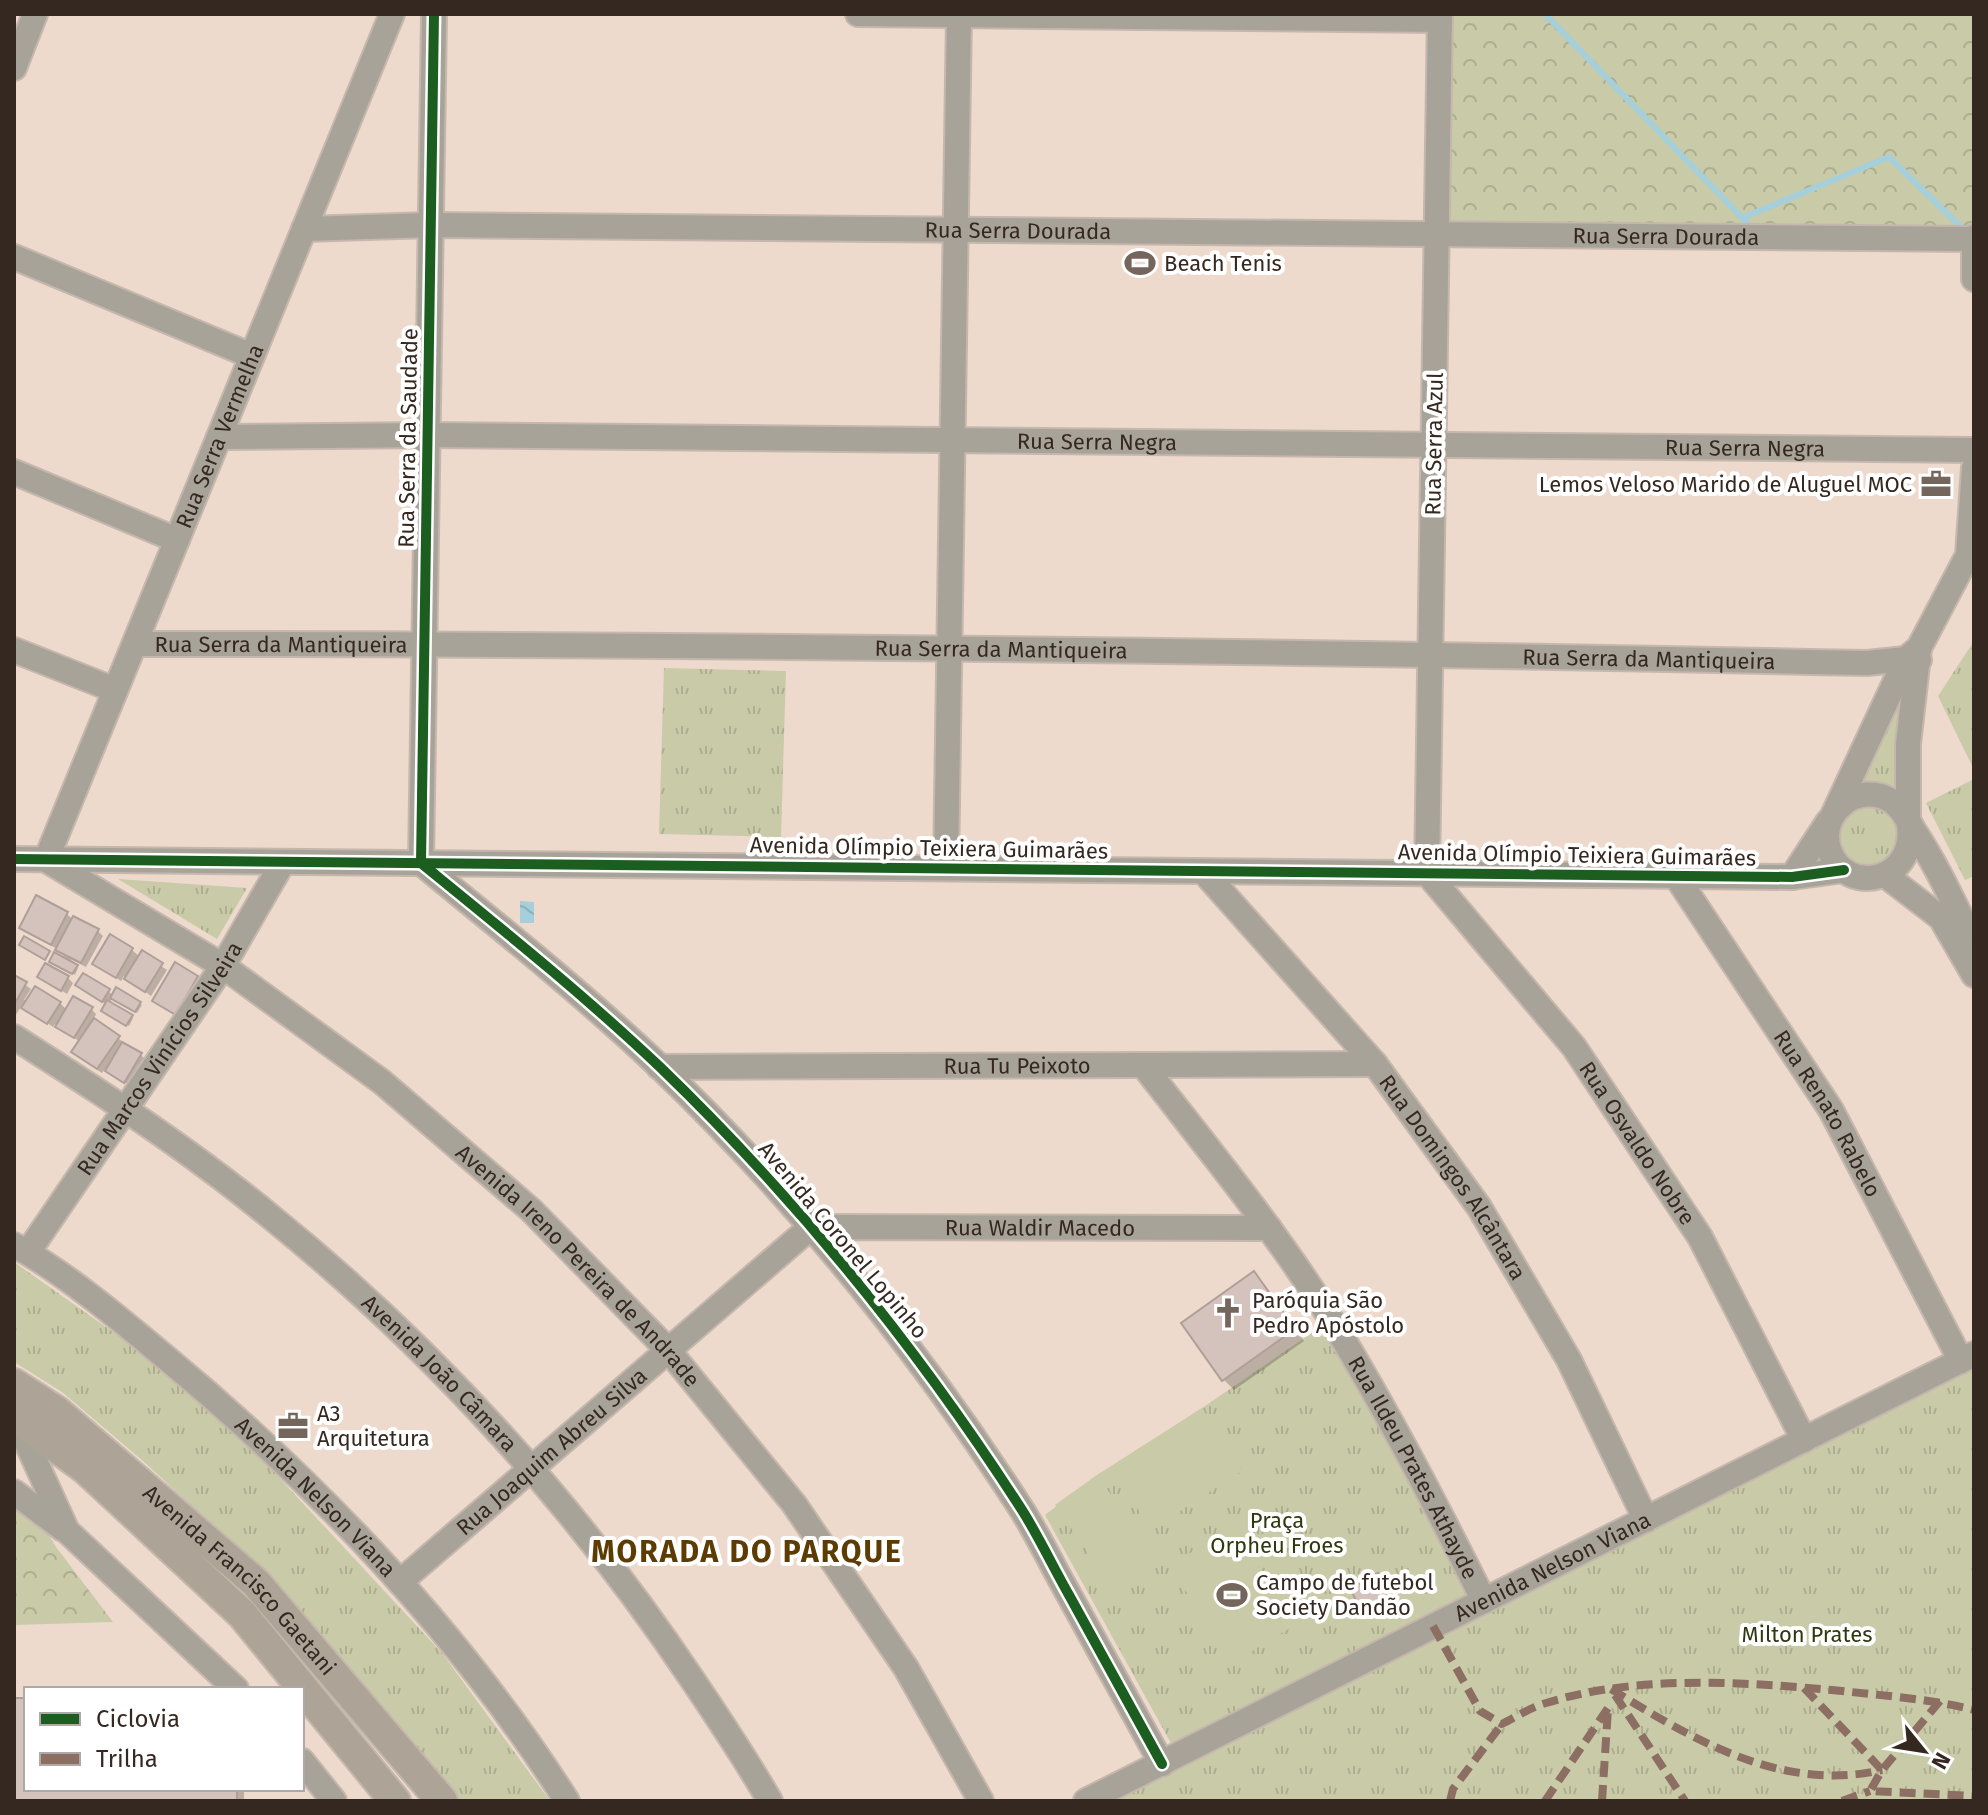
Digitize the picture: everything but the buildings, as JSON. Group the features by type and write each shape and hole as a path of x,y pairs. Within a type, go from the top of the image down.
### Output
{"main road":[{"name":"Avenida Francisco Gaetani","path":"14,1384 56,1411 256,1583 442,1801"},
{"path":"15,1416 86,1469 242,1614 302,1687"},
{"path":"304,1690 395,1801"}],"street":[{"path":"14,68 35,14"},
{"name":"Rua Serra Vermelha","path":"46,860 392,14"},
{"name":"Rua Serra da Saudade","path":"421,863 434,14"},
{"path":"858,14 1440,17"},
{"path":"946,868 959,14"},
{"name":"Rua Serra Azul","path":"1427,873 1440,17"},
{"name":"Rua Serra Dourada","path":"304,229 431,225 1973,238"},
{"path":"1973,238 1974,279"},
{"path":"14,257 252,356"},
{"name":"Rua Serra Negra","path":"219,437 428,435 1974,450"},
{"path":"1792,877 1833,814 1968,555 1974,468"},
{"path":"14,472 177,540"},
{"name":"Rua Serra da Mantiqueira","path":"135,644 1431,654 1912,663"},
{"path":"14,650 115,690"},
{"path":"1912,663 1908,744 1908,820 1909,846 1905,858 1885,875 1864,878 1844,870 1829,850 1827,837 1833,814 1854,797 1880,795 1901,809 1908,820 1936,864 1965,905 1974,944"},
{"name":"Avenida Olímpio Teixiera Guimarães","path":"14,859 1792,877 1844,870"},
{"name":"Avenida Ireno Pereira de Andrade","path":"46,860 223,966 382,1082 519,1200 668,1350 794,1504 906,1668 981,1801"},
{"name":"Rua Marcos Vinícios Silveira","path":"21,1248 127,1108 223,966 283,862"},
{"name":"Avenida Coronel Lopinho","path":"421,863 543,962 659,1067 737,1145 811,1227 939,1390 1023,1513 1162,1764"},
{"name":"Rua Domingos Alcântara","path":"1203,871 1375,1064 1479,1207 1569,1360 1646,1520"},
{"name":"Rua Osvaldo Nobre","path":"1427,873 1574,1047 1667,1186 1700,1237 1804,1440"},
{"path":"1885,875 1941,918 1974,975"},
{"name":"Rua Renato Rabelo","path":"1676,876 1831,1110 1968,1357"},
{"name":"Avenida João Câmara","path":"14,1037 127,1108 271,1217 407,1337 532,1468 646,1611 748,1762 770,1801"},
{"name":"Rua Tu Peixoto","path":"659,1067 1375,1064"},
{"name":"Rua Ildeu Prates Athayde","path":"1143,1065 1269,1228 1332,1322 1408,1450 1484,1601"},
{"name":"Rua Joaquim Abreu Silva","path":"400,1582 811,1227"},
{"name":"Rua Waldir Macedo","path":"811,1227 1269,1228"},
{"name":"Avenida Nelson Viana","path":"21,1248 129,1326 224,1406 314,1491 400,1582 479,1679 567,1801"},
{"name":"Avenida Nelson Viana","path":"1086,1801 1968,1357"},
{"path":"15,1416 67,1531"},
{"path":"14,1492 67,1531 234,1687"},
{"path":"304,1764 334,1801"}],"green space":[{"path":"1440,14 1974,14 1974,240 1437,235"},
{"path":"1974,641 1974,770 1938,696"},
{"path":"664,668 786,671 781,837 659,834"},
{"path":"1911,676 1903,804 1856,792"},
{"path":"1974,779 1974,876 1965,880 1926,803"},
{"path":"1884,800 1906,833 1881,872 1839,860 1839,813"},
{"path":"118,879 247,888 217,939"},
{"path":"14,1262 130,1344 258,1455 442,1653 550,1801 456,1801 429,1762 269,1577 143,1461 62,1392 14,1362"},
{"name":"Praça Orpheu Froes","path":"1322,1326 1409,1465 1476,1596 1172,1745 1045,1515 1097,1475"},
{"name":"Milton Prates","path":"1974,1361 1974,1801 1116,1801"},
{"path":"1202,1408 1242,1471 1151,1530 1111,1467"},
{"path":"1097,1475 1154,1556 1112,1586 1055,1505"},
{"path":"14,1477 56,1547 113,1622 14,1625"},
{"name":"Campo de futebol Society Dandão","path":"1233,1526 1295,1625 1231,1664 1170,1566"}],"water":[{"path":"520,901 534,902 534,923 520,923"}],"waterway":[{"path":"1545,14 1754,230"},
{"path":"1742,218 1889,157 1966,232"}],"marked path":[{"path":"1433,1626 1480,1711 1502,1724 1540,1705 1582,1694 1655,1684 1731,1683 1842,1691 1925,1700 1974,1710"},
{"path":"1804,1688 1882,1770"},
{"path":"1611,1689 1706,1743 1774,1768 1809,1774 1845,1775 1882,1770"},
{"path":"1615,1695 1685,1801"},
{"path":"1940,1701 1882,1770 1870,1791 1974,1796"},
{"path":"1545,1801 1608,1708"},
{"path":"1602,1801 1608,1709"},
{"path":"1450,1801 1453,1789 1502,1724"},
{"path":"1842,1801 1870,1791"}],"cycle path":[{"path":"434,14 421,863 572,988 660,1067 760,1169 854,1278 941,1392 1022,1510 1162,1764"},
{"path":"14,859 1792,877 1844,870"}],"place":[{"name":"Beach Tenis","path":"1140,263"},
{"name":"Lemos Veloso Marido de Aluguel MOC","path":"1936,484"},
{"name":"Paróquia São Pedro Apóstolo","path":"1228,1313"},
{"name":"A3 Arquitetura","path":"293,1426"},
{"name":"Campo de futebol Society Dandão","path":"1232,1595"}],"district":[{"name":"MORADA DO PARQUE","path":"747,1552"}]}
